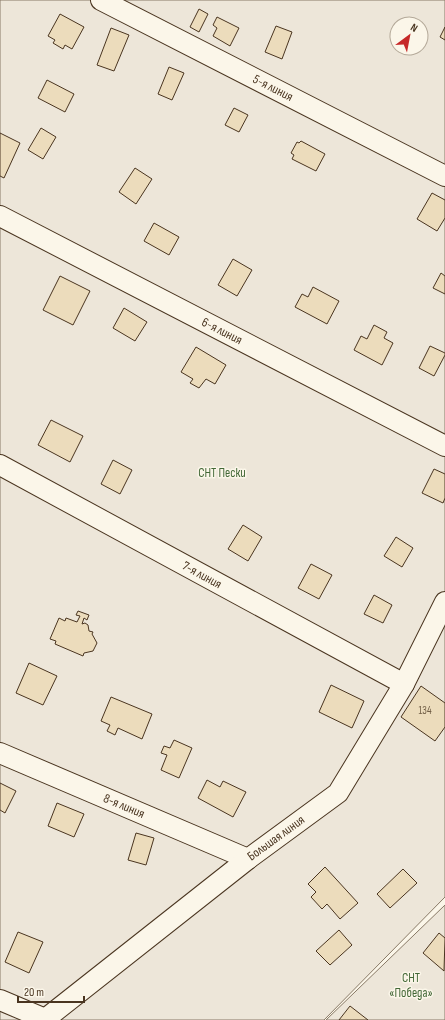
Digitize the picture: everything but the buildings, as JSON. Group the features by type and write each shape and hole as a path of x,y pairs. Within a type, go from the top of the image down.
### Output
{"street":[{"name":"5-я линия","path":"101,0 445,176"},
{"name":"6-я линия","path":"0,216 445,446"},
{"name":"7-я линия","path":"0,465 404,684"},
{"name":"Большая линия","path":"44,1019 248,859 338,793 404,684 445,602"},
{"name":"8-я линия","path":"0,753 248,859"},
{"path":"0,1000 44,1019"}],"green space":[{"name":"СНТ Пески","path":"0,0 445,0 445,897 324,1020 0,1020"},
{"name":"СНТ «Победа»","path":"445,905 445,1020 326,1020"}]}
